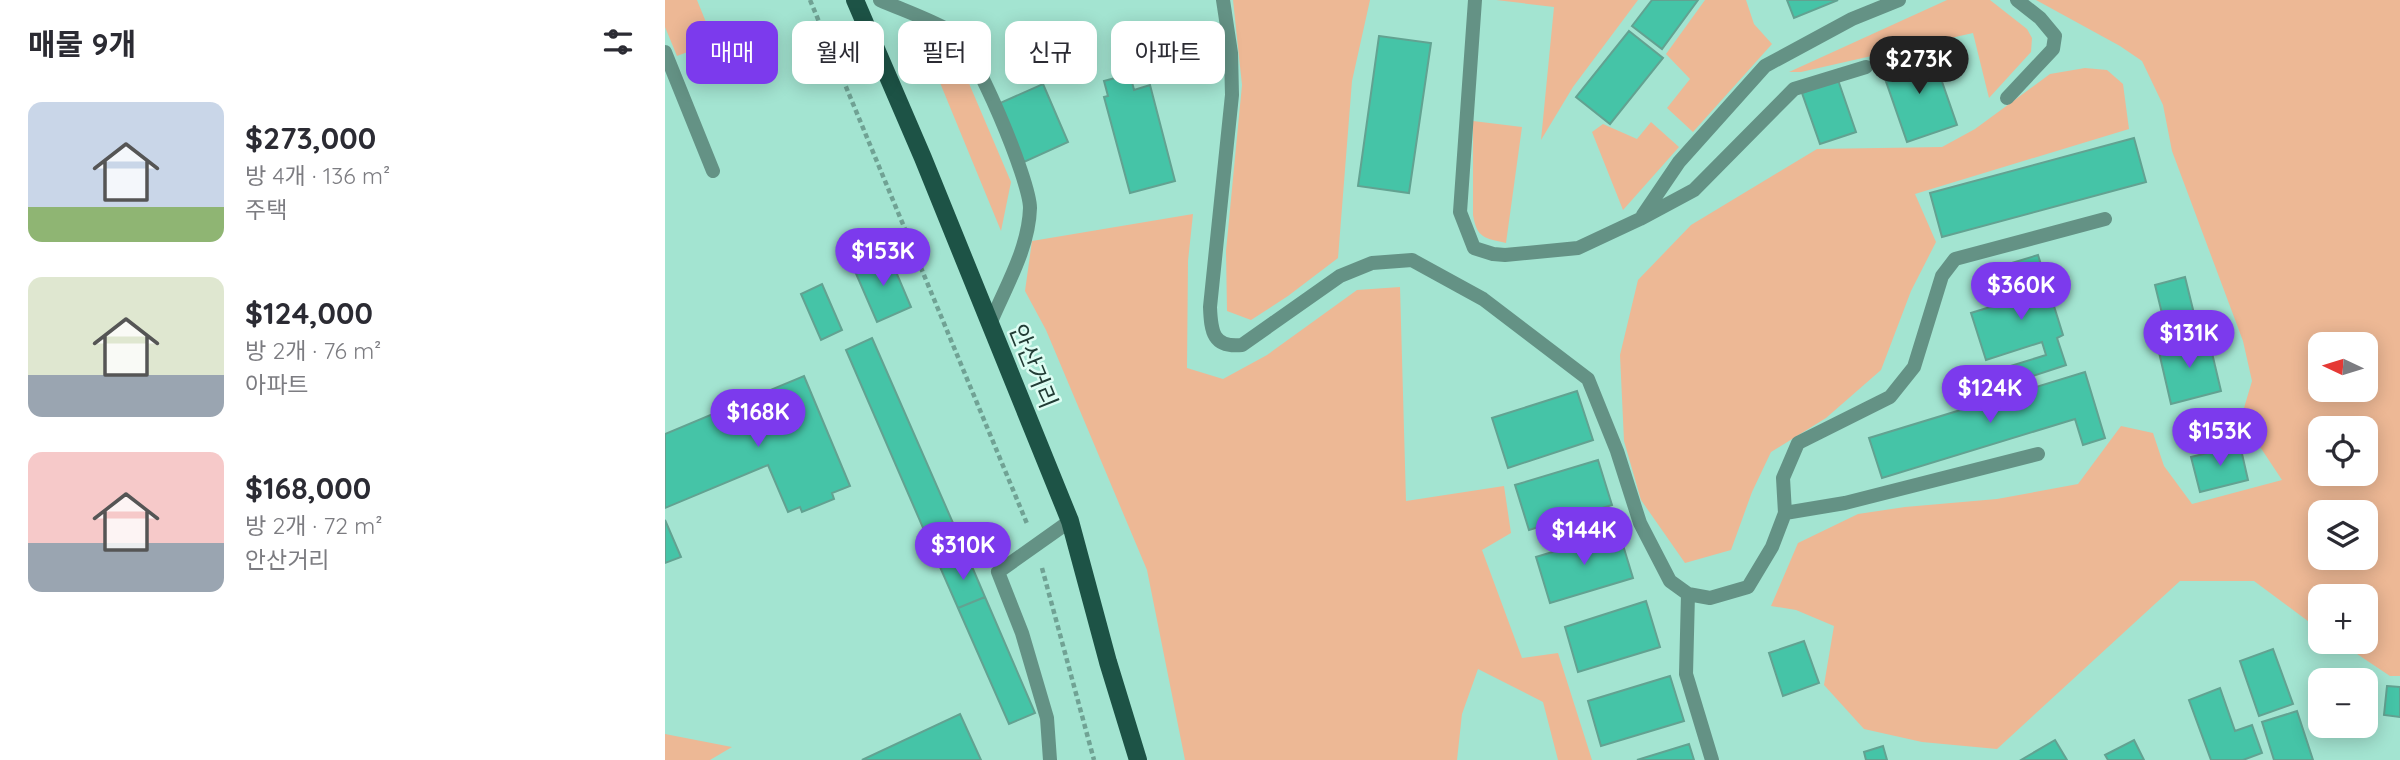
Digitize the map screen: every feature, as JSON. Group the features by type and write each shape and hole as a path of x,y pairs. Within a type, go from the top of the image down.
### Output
{"main road":[{"name":"안산거리","path":"855,0 1070,521 1138,760"}],"lane":[{"path":"880,0 953,33 967,47 982,74 1025,183 1030,208 1023,246 990,324"},
{"path":"1223,0 1231,53 1232,95 1210,307 1211,329 1219,341 1228,346 1242,345 1340,276 1372,263 1412,260 1483,299 1588,379 1617,451 1640,523 1669,581 1688,594 1710,598 1748,587 1772,547 1785,513 1783,478 1798,443 1890,397 1914,367 1942,276 1955,259 2105,219"},
{"path":"1475,0 1460,212 1474,248 1493,254 1578,248 1640,219 1695,190 1794,89 1866,67"},
{"path":"1640,219 1679,162 1765,66 1851,19 1899,0"},
{"path":"2007,98 2053,49 2055,36 2040,18 2017,0"},
{"path":"665,52 713,171"},
{"path":"1785,513 1845,503 2038,454"},
{"path":"1050,760 1047,718 1022,633 998,572 1070,521"},
{"path":"1688,594 1686,674 1712,760"}],"path":[{"path":"810,0 1036,545 1094,760"}],"shaded area":[{"path":"665,0 697,0 706,21 686,21 686,53 677,56 665,27"},
{"path":"1233,0 1370,0 1352,81 1338,258 1251,320 1227,311 1226,251 1242,85"},
{"path":"1496,0 1638,0 1573,87 1541,140 1554,7"},
{"path":"1705,0 1746,0 1754,24 1772,44 1693,132 1667,108 1690,79 1666,54"},
{"path":"1947,0 1990,0 2027,29 2032,38 2031,52 1989,98 1973,33 1801,72 1789,72"},
{"path":"2036,0 2400,0 2400,676 2390,676 2357,654 2378,654 2378,584 2308,584 2308,621 2254,581 2180,581 1997,749 1922,742 1864,729 1824,685 1834,626 1796,610 1771,606 1798,543 1858,514 1997,499 2078,484 2121,426 2153,433 2164,466 2192,504 2282,480 2241,418 2252,381 2243,341 2172,151 2163,105 2142,61"},
{"path":"2085,68 2107,70 2123,84 2129,129 1915,194 1936,242 1911,291 1881,370 1826,418 1771,452 1752,492 1731,550 1685,563 1641,500 1624,441 1620,355 1638,280 1691,225 1817,149 1942,147 1975,129 2050,74"},
{"path":"941,84 969,84 1011,182 1001,231"},
{"path":"1473,121 1522,127 1506,243 1483,236 1475,223"},
{"path":"1651,122 1679,147 1623,210 1592,132 1603,124 1637,139"},
{"path":"1193,214 1188,261 1187,368 1223,379 1267,355 1357,290 1400,287 1406,501 1504,486 1511,533 1482,550 1522,658 1558,653 1592,760 1558,760 1543,702 1478,669 1462,714 1457,760 1185,760 1147,570 1046,330 1025,291 1032,241"},
{"path":"665,734 732,747 710,760 665,760"}],"building":[{"path":"1652,0 1698,0 1662,49 1632,26"},
{"path":"1787,0 1838,0 1794,18"},
{"path":"1629,31 1663,58 1610,124 1576,97"},
{"path":"1379,36 1431,43 1409,193 1358,186"},
{"path":"1931,50 1957,125 1907,142 1881,67"},
{"path":"1111,79 1111,84 1132,84 1134,90 1150,85 1175,181 1130,193 1104,97 1108,96 1104,81"},
{"path":"1838,80 1856,132 1820,144 1802,93"},
{"path":"1043,84 1068,142 1024,162 998,104"},
{"path":"2134,138 2146,182 1942,237 1930,193"},
{"path":"888,253 911,307 877,322 854,269"},
{"path":"2038,255 2063,335 2057,338 2066,365 1993,389 1988,373 2046,355 2042,342 1986,360 1971,313 2003,303 1992,269"},
{"path":"2185,277 2200,338 2170,346 2155,285"},
{"path":"822,284 842,330 821,340 801,294"},
{"path":"2208,336 2221,391 2171,404 2158,348"},
{"path":"872,338 967,555 940,567 846,350"},
{"path":"2085,372 2105,438 2083,445 2075,419 1882,478 1869,438"},
{"path":"804,376 850,486 832,493 834,499 802,512 800,507 788,512 768,465 665,508 665,434"},
{"path":"1577,391 1593,440 1508,468 1492,418"},
{"path":"2240,445 2248,480 2200,492 2191,457"},
{"path":"1598,460 1612,505 1529,530 1515,485"},
{"path":"665,520 681,557 665,563"},
{"path":"1619,532 1633,578 1550,603 1536,557"},
{"path":"967,555 985,597 958,608 940,567"},
{"path":"985,597 1035,713 1009,724 958,608"},
{"path":"1646,601 1660,647 1578,672 1565,627"},
{"path":"1804,641 1819,683 1783,696 1769,653"},
{"path":"2273,649 2293,704 2259,716 2240,661"},
{"path":"1670,676 1684,721 1601,746 1588,701"},
{"path":"2387,686 2400,687 2400,717 2384,715"},
{"path":"2220,688 2235,731 2252,725 2262,753 2243,760 2211,760 2189,700"},
{"path":"2297,711 2313,760 2274,760 2262,722"},
{"path":"960,714 981,760 862,760"},
{"path":"2055,740 2067,760 2021,760"},
{"path":"2134,740 2144,760 2108,760 2105,755"},
{"path":"1689,744 1694,760 1637,760"},
{"path":"1883,746 1887,760 1866,760 1864,752"}]}
